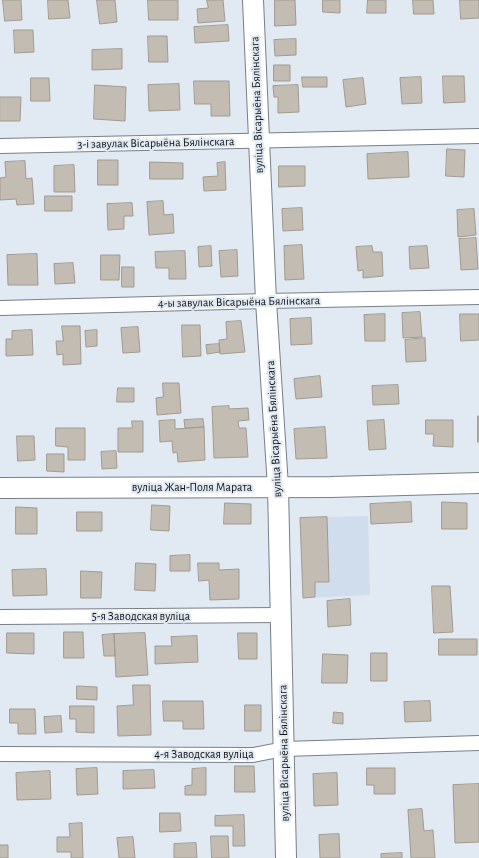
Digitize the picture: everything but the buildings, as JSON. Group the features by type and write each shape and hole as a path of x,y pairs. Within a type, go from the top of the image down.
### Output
{"street":[{"name":"вуліца Вісарыёна Бялінскага","path":"253,0 266,301 278,487 286,858"},
{"name":"3-і завулак Вісарыёна Бялінскага","path":"0,146 479,136"},
{"name":"4-ы завулак Вісарыёна Бялінскага","path":"0,308 479,297"},
{"name":"вуліца Жан-Поля Марата","path":"0,488 331,488 479,483"},
{"name":"5-я Заводская вуліца","path":"0,617 281,615"},
{"name":"4-я Заводская вуліца","path":"0,754 253,755 284,749 479,743"}],"shaded area":[{"path":"368,516 370,595 303,598 300,518"}]}
